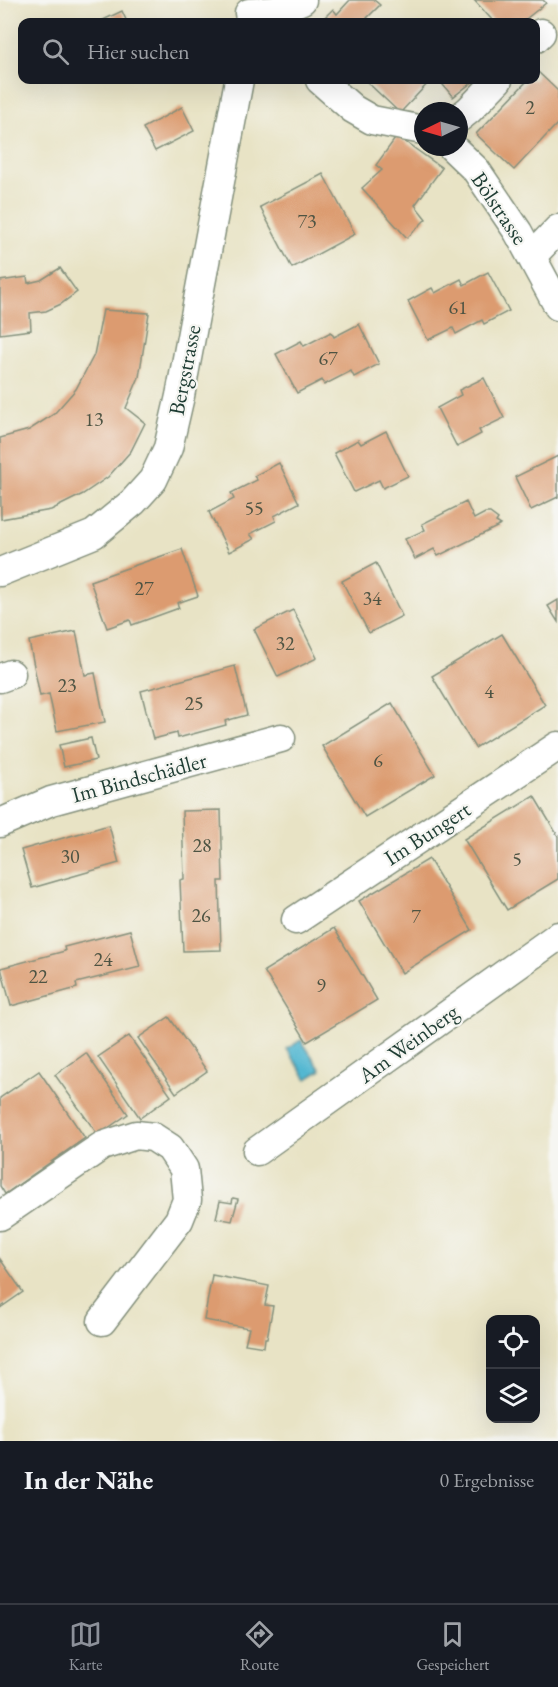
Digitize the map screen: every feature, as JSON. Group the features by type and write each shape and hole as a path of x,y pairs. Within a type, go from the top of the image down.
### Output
{"street":[{"path":"260,14 302,0"},
{"name":"Bergstrasse","path":"0,572 93,534 133,502 153,480 168,448 180,396 238,84"},
{"path":"325,84 353,109 372,120 414,128"},
{"path":"468,111 494,84"},
{"name":"Bölstrasse","path":"461,156 476,170 518,232 558,306"},
{"path":"532,256 558,229"},
{"name":"Im Bindschädler","path":"0,823 51,801 281,738"},
{"name":"Im Bungert","path":"296,920 558,746"},
{"name":"Am Weinberg","path":"257,1151 558,936"},
{"path":"0,1216 102,1146 136,1135 153,1137 170,1148 184,1169 187,1200 179,1220 102,1321"}],"water":[{"path":"301,1040 321,1070 307,1079 287,1049"}],"building":[{"path":"350,0 374,0 380,5 367,18 324,18 333,9 337,14"},
{"path":"474,0 543,0 546,3 527,18 490,18"},
{"path":"122,11 125,18 107,18"},
{"path":"540,74 558,91 558,123 514,170 476,134 524,84 540,84"},
{"path":"369,84 427,84 400,113"},
{"path":"442,84 470,84 453,97"},
{"path":"182,107 194,131 155,151 143,128"},
{"path":"397,136 414,148 414,156 425,156 442,168 415,205 426,219 407,238 362,188 382,170 376,165"},
{"path":"323,174 355,234 292,268 260,207"},
{"path":"60,268 77,292 61,304 46,311 30,313 31,330 0,334 0,281 27,277 28,283 41,280"},
{"path":"488,272 509,311 484,324 482,320 456,334 453,328 428,340 408,301 432,288 435,293 461,279 464,285"},
{"path":"103,310 149,313 139,377 126,408 145,423 131,451 108,477 83,494 51,510 1,519 0,438 29,430 54,414 76,389 94,355"},
{"path":"359,324 379,364 354,377 351,371 324,385 322,380 297,393 276,354 301,341 304,346 331,332 334,337"},
{"path":"484,378 504,418 479,430 481,434 457,447 437,408 461,395 459,390"},
{"path":"386,431 408,476 383,488 379,480 354,492 334,453 358,440 361,444"},
{"path":"558,456 558,497 531,510 515,477"},
{"path":"279,463 299,503 274,516 276,521 250,534 254,539 229,552 209,512 234,499 231,493 257,480 254,476"},
{"path":"466,502 474,519 490,513 498,519 496,522 501,525 438,556 434,549 415,559 405,539 425,530 422,524"},
{"path":"182,549 198,596 177,603 179,608 132,625 130,620 107,628 90,581"},
{"path":"376,563 402,616 369,633 342,581"},
{"path":"558,600 558,622 548,606"},
{"path":"293,610 317,658 278,677 254,629"},
{"path":"76,631 85,675 95,673 105,722 57,731 49,694 40,696 29,641"},
{"path":"502,634 545,705 475,748 432,676"},
{"path":"235,666 247,715 225,721 226,725 178,738 177,733 153,739 141,691"},
{"path":"392,703 435,775 365,817 322,746"},
{"path":"91,738 96,760 64,767 59,745"},
{"path":"534,796 558,836 558,879 507,910 464,839"},
{"path":"221,810 223,881 219,881 221,950 183,951 180,880 184,879 182,811"},
{"path":"109,825 119,863 32,888 21,850"},
{"path":"429,859 472,930 402,973 359,901"},
{"path":"334,928 377,1000 307,1042 264,971"},
{"path":"130,930 140,967 76,983 77,988 11,1006 1,968 65,951 64,947"},
{"path":"169,1017 207,1071 176,1093 138,1038"},
{"path":"129,1036 171,1096 140,1118 98,1057"},
{"path":"86,1053 128,1114 98,1135 55,1075"},
{"path":"39,1071 85,1138 5,1194 0,1186 0,1098"},
{"path":"233,1198 238,1199 232,1221 216,1218 220,1201 232,1203"},
{"path":"0,1259 23,1292 0,1308"},
{"path":"212,1275 269,1286 265,1305 273,1306 264,1347 245,1344 249,1328 204,1320"}]}
